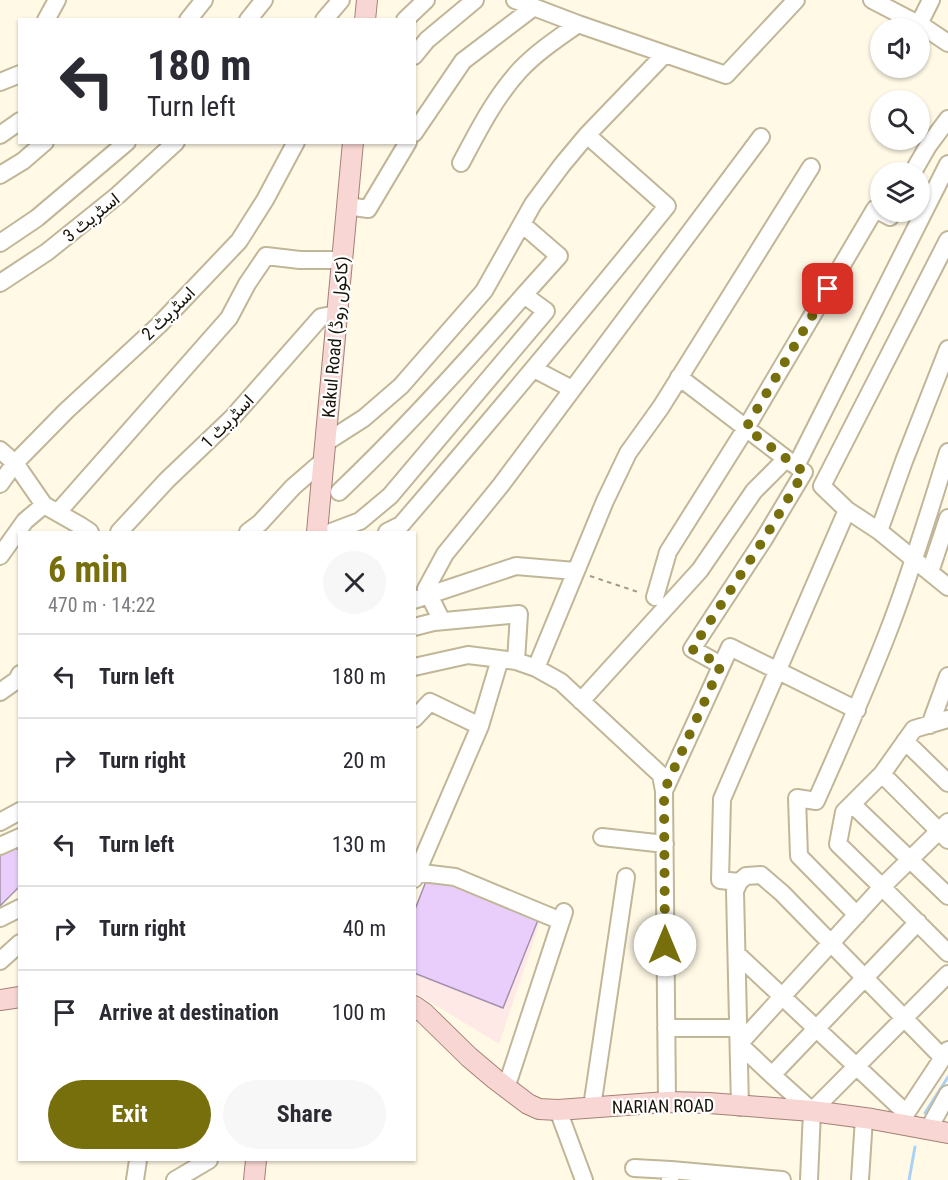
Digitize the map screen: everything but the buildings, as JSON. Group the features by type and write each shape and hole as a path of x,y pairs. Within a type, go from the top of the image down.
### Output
{"main road":[{"path":"364,18 367,0"},
{"name":"Kakul Road (کاکول روڈ)","path":"316,531 353,144"},
{"path":"0,1000 18,997"},
{"name":"NARIAN ROAD","path":"416,1007 506,1088 539,1109 558,1110 667,1102 812,1111 864,1118 902,1118 928,1130 948,1133"},
{"path":"254,1180 256,1161"}],"street":[{"path":"47,18 57,0"},
{"path":"190,18 204,0"},
{"path":"250,18 264,0"},
{"path":"326,18 341,0"},
{"path":"407,18 426,0"},
{"path":"416,53 427,39 475,0"},
{"path":"515,0 664,55 726,75 796,0"},
{"path":"872,0 907,18"},
{"path":"922,18 931,0"},
{"path":"416,131 463,61 534,8"},
{"path":"461,164 490,110 505,88 542,50 578,24"},
{"path":"930,31 948,43"},
{"path":"249,531 260,523 324,452 401,386 484,291 533,204 587,135 664,55"},
{"path":"0,82 18,75"},
{"path":"919,162 948,119"},
{"path":"0,135 18,122"},
{"path":"389,531 401,525 534,369 667,206 587,135"},
{"path":"422,598 445,554 501,485 761,137"},
{"path":"0,175 23,161 43,144"},
{"path":"0,243 37,218 125,144"},
{"name":"اسٹریٹ 3","path":"0,284 47,252 118,195 174,144"},
{"name":"اسٹریٹ 2","path":"0,484 15,463 66,411 159,325 239,241 265,200 295,144"},
{"path":"347,206 368,208 407,144"},
{"path":"721,665 692,649 764,539 795,466 948,164"},
{"path":"536,668 575,571 628,453 679,377 811,168"},
{"path":"655,597 668,552 746,428 870,217"},
{"path":"339,492 401,432 559,256 522,224"},
{"path":"822,486 948,240"},
{"path":"0,556 25,521 51,509 229,318 247,284 266,256 300,260 342,260"},
{"path":"334,531 360,521 390,496 546,311 524,295"},
{"name":"اسٹریٹ 1","path":"120,531 166,480 232,418 321,317 337,314"},
{"path":"879,531 948,349"},
{"path":"534,369 572,389"},
{"path":"679,377 822,486 847,510 879,531 948,587"},
{"path":"0,450 15,463 51,509 88,531"},
{"path":"857,915 799,856 797,798 816,801 857,710 914,560 948,452"},
{"path":"581,701 700,570 754,491 795,466"},
{"path":"739,882 720,880 723,799 847,510"},
{"path":"930,572 948,518"},
{"path":"422,598 516,566 575,571"},
{"path":"422,598 442,621"},
{"path":"416,627 442,621 519,614 508,660 416,872"},
{"path":"664,791 730,647 857,710"},
{"path":"416,668 468,655 508,660 536,668 561,682 661,775 664,791 665,844 667,1102"},
{"path":"948,676 943,722 914,729 882,774 844,812 838,843 948,953"},
{"path":"0,692 18,681"},
{"path":"416,717 430,702 480,726"},
{"path":"905,741 948,783"},
{"path":"739,1036 782,997 882,887 945,831 882,774"},
{"path":"852,804 948,896"},
{"path":"0,822 18,812"},
{"path":"602,837 665,844"},
{"path":"0,846 18,838"},
{"path":"416,874 455,877 562,916 506,1088"},
{"path":"737,954 857,1066 902,1118 945,1054 904,1018 782,893 761,875 746,876 739,882 735,891 740,1107"},
{"path":"591,1107 626,877"},
{"path":"0,918 18,909"},
{"path":"772,1075 918,922"},
{"path":"0,961 18,945"},
{"path":"809,1180 812,1111 948,974"},
{"path":"666,1028 739,1036 772,1075 812,1111"},
{"path":"928,1130 948,1094"},
{"path":"558,1110 584,1180"},
{"path":"860,1180 864,1118"},
{"path":"135,1180 138,1161"},
{"path":"175,1180 206,1161"},
{"path":"634,1168 670,1175 782,1180"}],"path":[{"path":"575,571 655,597"}],"shaded area":[{"path":"437,866 544,910 499,1044 416,993 416,915"}],"waterway":[{"path":"925,1113 948,1077"},
{"path":"909,1180 915,1147"}],"route":[{"path":"665,945 664,791 721,665 692,649 764,539 804,472 746,428 828,289"}]}
